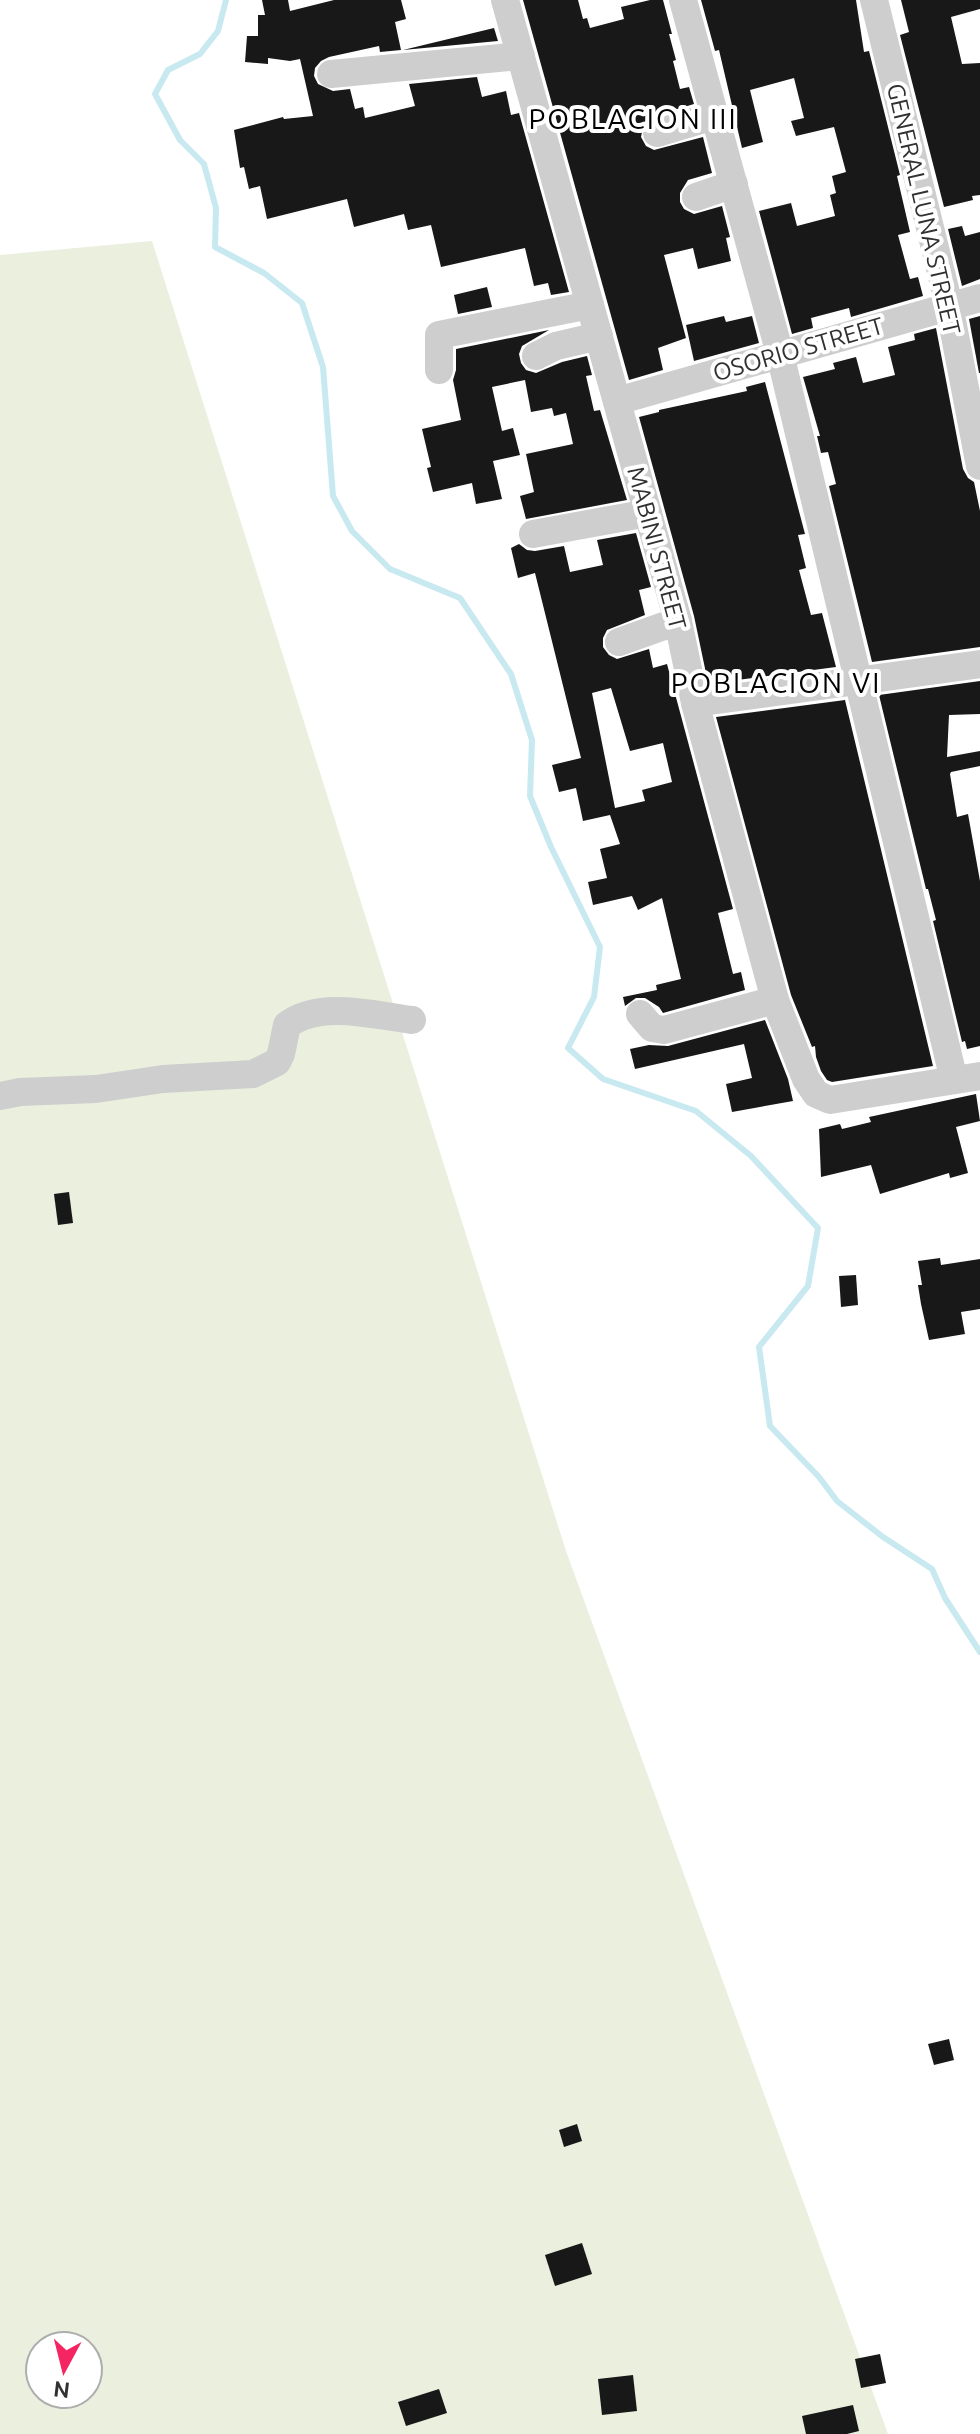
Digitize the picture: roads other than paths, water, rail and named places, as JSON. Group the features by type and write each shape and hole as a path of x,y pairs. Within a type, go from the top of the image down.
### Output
{"street":[{"name":"MABINI STREET","path":"505,0 678,621 695,703 775,1000 806,1079 816,1094 830,1100 967,1078"},
{"path":"683,0 780,354 857,679 967,1078"},
{"name":"GENERAL LUNA STREET","path":"874,0 949,305 980,466"},
{"path":"331,74 521,56"},
{"path":"657,133 714,116"},
{"path":"696,197 734,184"},
{"name":"OSORIO STREET","path":"617,401 980,298"},
{"path":"439,370 439,335 590,305"},
{"path":"536,356 556,346 599,336"},
{"path":"533,534 648,513"},
{"path":"619,642 678,621"},
{"path":"695,703 980,664"},
{"path":"640,1014 652,1028 664,1030 775,1000"},
{"path":"0,1096 20,1092 96,1089 163,1079 253,1074 277,1062 287,1025 298,1017 315,1012 412,1020"}],"waterway":[{"path":"226,0 218,31 200,54 168,70 155,94 180,140 204,164 216,208 215,247 264,273 302,303 323,367 333,496 352,531 390,569 460,598 511,674 532,740 530,796 600,947 594,997 568,1048 603,1079 696,1111 751,1156 818,1228 808,1286 759,1347 770,1426 819,1477 837,1501 883,1537 932,1569 945,1598 980,1652"}],"district":[{"name":"POBLACION III","path":"633,118"},
{"name":"POBLACION VI","path":"776,682"}]}
